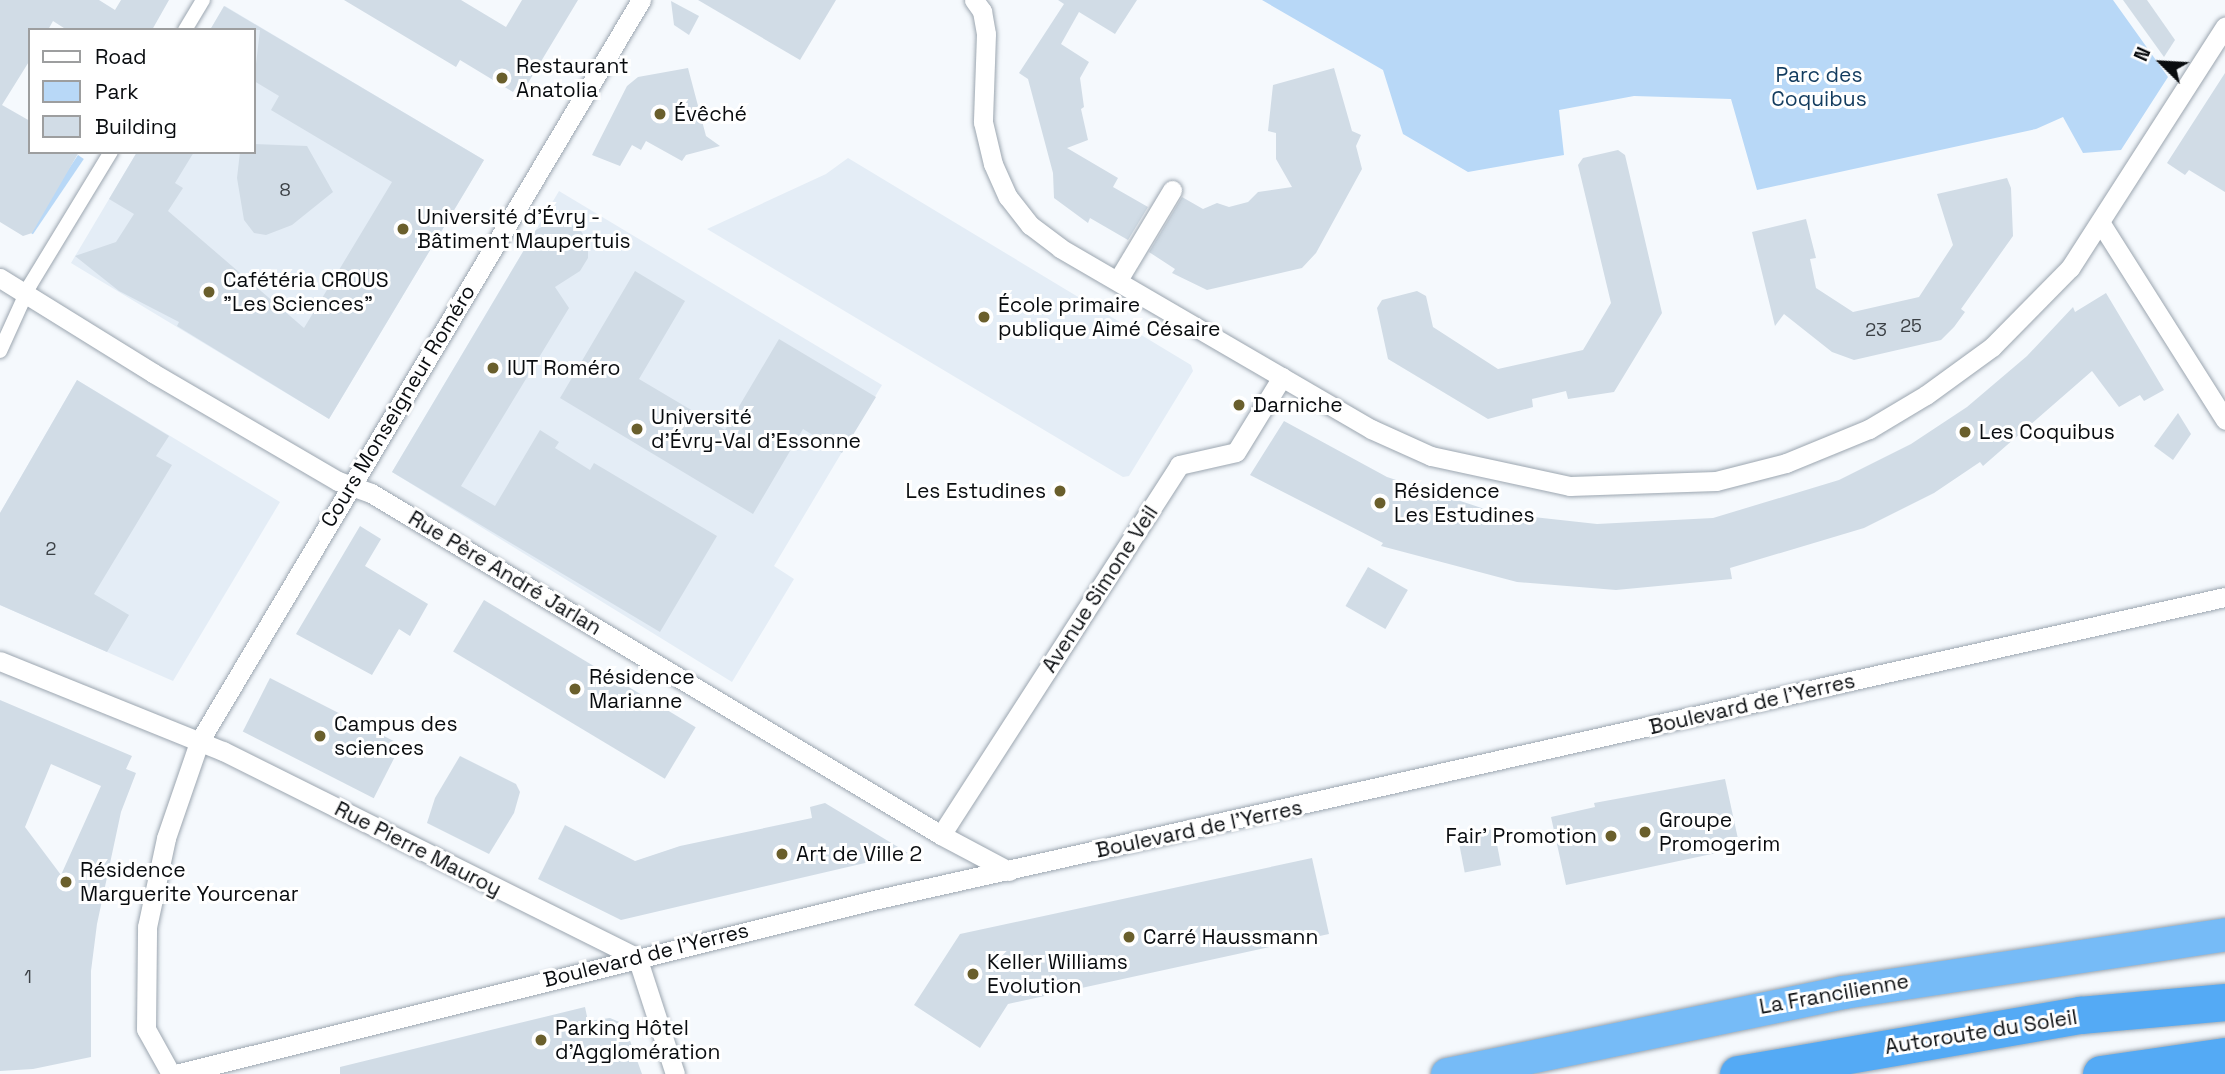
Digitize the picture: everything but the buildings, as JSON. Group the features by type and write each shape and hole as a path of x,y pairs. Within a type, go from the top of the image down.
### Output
{"highway":[{"name":"La Francilienne","path":"1447,1074 1843,992 2225,934"},
{"name":"Autoroute du Soleil","path":"1738,1074 2080,1015 2225,1002"},
{"path":"2101,1074 2225,1056"}],"street":[{"path":"186,28 203,0"},
{"name":"Cours Monseigneur Roméro","path":"174,1074 146,1029 147,927 169,828 199,742 641,0"},
{"path":"974,0 982,11 986,34 983,121 993,164 1008,197 1030,225 1060,248 1371,429 1431,456 1495,473 1570,486 1716,481 1786,463 1869,429 1926,395 1992,346 2070,268 2225,27"},
{"path":"0,351 25,294 110,154"},
{"path":"1118,280 1172,190"},
{"path":"2100,222 2225,420"},
{"name":"Rue Père André Jarlan","path":"0,278 350,486 371,493 941,835 1009,871"},
{"name":"Avenue Simone Veil","path":"941,835 1179,466 1236,452 1282,377"},
{"name":"Boulevard de l'Yerres","path":"174,1074 637,957 2225,597"},
{"name":"Rue Pierre Mauroy","path":"0,660 199,742 637,957"},
{"path":"637,957 675,1074"}],"shaded area":[{"name":"Université d'Évry - Bâtiment Maupertuis","path":"225,6 484,160 329,419 71,263 136,154 256,154 256,28 211,28"},
{"name":"École primaire publique Aimé Césaire","path":"848,158 1191,365 1193,371 1129,476 1123,477 707,229 826,174"},
{"name":"Université d'Évry-Val d'Essonne","path":"559,191 882,385 774,566 794,579 732,682 392,472"},
{"path":"77,380 280,502 173,681 0,605 0,513"}],"green space":[{"name":"Parc des Coquibus","path":"1262,0 2113,0 2168,77 2121,150 2083,153 2063,117 2036,129 1757,190 1731,99 1634,96 1559,110 1564,155 1468,172 1403,134 1383,70"},
{"path":"78,155 84,159 33,234 27,230"}],"place":[{"name":"Restaurant Anatolia","path":"502,78"},
{"name":"Évêché","path":"660,114"},
{"name":"Université d'Évry - Bâtiment Maupertuis","path":"403,229"},
{"name":"Cafétéria CROUS \"Les Sciences\"","path":"209,292"},
{"name":"École primaire publique Aimé Césaire","path":"984,317"},
{"name":"IUT Roméro","path":"493,368"},
{"name":"Darniche","path":"1239,405"},
{"name":"Université d'Évry-Val d'Essonne","path":"637,429"},
{"name":"Les Coquibus","path":"1965,432"},
{"name":"Les Estudines","path":"1060,491"},
{"name":"Résidence Les Estudines","path":"1380,503"},
{"name":"Résidence Marianne","path":"575,689"},
{"name":"Campus des sciences","path":"320,736"},
{"name":"Groupe Promogerim","path":"1645,832"},
{"name":"Fair' Promotion","path":"1611,836"},
{"name":"Art de Ville 2","path":"782,854"},
{"name":"Résidence Marguerite Yourcenar","path":"66,882"},
{"name":"Carré Haussmann","path":"1129,937"},
{"name":"Keller Williams Evolution","path":"973,974"},
{"name":"Parking Hôtel d'Agglomération","path":"541,1040"}]}
